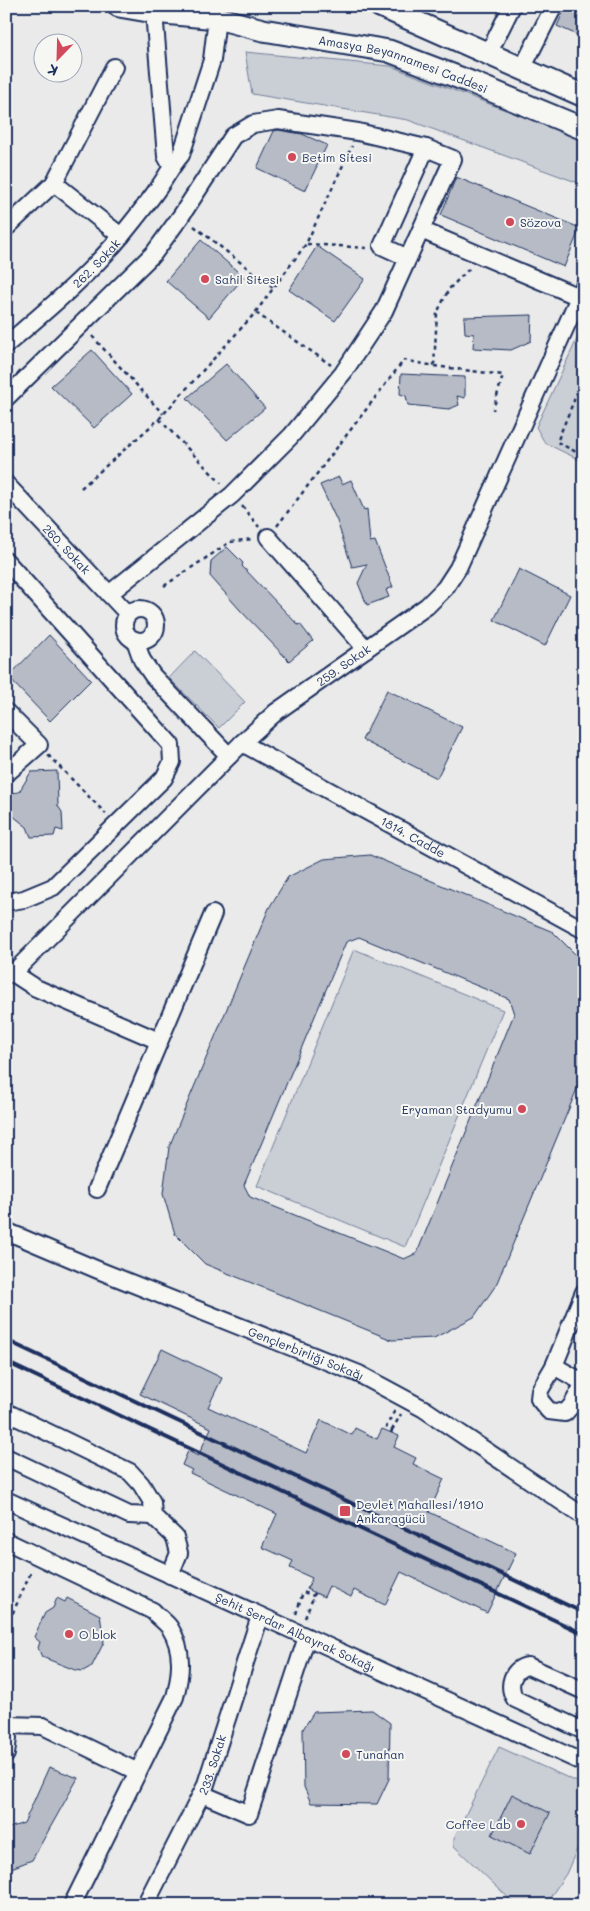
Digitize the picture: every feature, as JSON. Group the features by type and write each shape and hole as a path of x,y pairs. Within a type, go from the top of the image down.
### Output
{"main road":[{"path":"119,6 152,9"},
{"path":"380,6 584,96"},
{"name":"Amasya Beyannamesi Caddesi","path":"152,9 223,12 263,30 389,51 584,129"}],"street":[{"path":"488,54 512,6"},
{"path":"522,69 554,6"},
{"path":"152,9 166,156 171,165"},
{"name":"262. Sokak","path":"6,345 67,293 122,236 163,182 171,165 181,155 209,68 223,12"},
{"path":"6,228 54,183 114,67"},
{"path":"6,398 154,253 181,216 233,136 253,124 278,120 358,132 426,148 453,159 384,311 343,373 291,436 232,495 109,594"},
{"path":"408,258 382,246 426,148"},
{"path":"54,183 122,236"},
{"path":"421,230 493,260 581,291"},
{"name":"259. Sokak","path":"9,974 242,743 276,712 427,606 445,588 458,568 581,291"},
{"name":"260. Sokak","path":"6,484 128,614"},
{"path":"268,537 366,649"},
{"path":"6,561 171,746 172,762 164,778 53,888 24,899 6,902"},
{"path":"142,609 151,614 156,623 156,628 150,637 141,641 135,640 126,634 124,629 125,618 132,611 142,609"},
{"path":"135,640 142,660 154,676 229,756"},
{"path":"6,712 39,745 6,774"},
{"name":"1814. Cadde","path":"242,743 584,930"},
{"path":"97,1189 213,914"},
{"path":"9,974 36,988 159,1041"},
{"name":"Gençlerbirliği Sokağı","path":"6,1231 98,1270 359,1374 424,1409 584,1516"},
{"path":"554,1366 584,1383 572,1406 565,1412 549,1411 538,1399 540,1390 554,1366 577,1329 583,1295"},
{"path":"6,1412 130,1472 141,1484 152,1502 154,1516 175,1537 179,1553 170,1575"},
{"path":"6,1457 129,1515 154,1516"},
{"name":"Şehit Serdar Albayrak Sokağı","path":"6,1500 584,1763"},
{"path":"6,1541 153,1611 170,1628 178,1647 181,1673 175,1698 72,1905"},
{"name":"233. Sokak","path":"145,1905 202,1794 260,1616"},
{"path":"202,1794 249,1814 307,1637"},
{"path":"584,1691 528,1666 521,1667 510,1684 510,1692 515,1699 584,1731"},
{"path":"6,1725 43,1726 138,1772"},
{"path":"6,1733 8,1738 6,1754"}],"path":[{"path":"81,488 159,419 255,313 306,244 358,132"},
{"path":"181,216 274,288"},
{"path":"306,244 362,249 382,246"},
{"path":"434,366 437,313 450,289 468,268 493,260"},
{"path":"255,313 343,373"},
{"path":"81,324 163,414"},
{"path":"164,586 230,542 268,537 404,360 502,375 493,410"},
{"path":"584,376 557,442 584,456"},
{"path":"159,419 232,495 268,537"},
{"path":"39,745 117,825"},
{"path":"396,1408 386,1427 391,1431 402,1411"},
{"path":"6,1628 39,1556"},
{"path":"296,1612 303,1592 314,1594 306,1616"},
{"path":"580,1867 584,1871"}],"shaded area":[{"path":"245,52 390,66 584,140 584,185 408,120 252,94"},
{"path":"584,324 584,462 545,443 536,427"},
{"path":"195,651 245,702 219,728 169,678"},
{"path":"354,949 503,1010 405,1247 257,1186"},
{"path":"499,1747 584,1785 584,1833 566,1874 545,1905 516,1905 454,1846 454,1838"}],"building":[{"path":"566,6 584,6 584,38 557,26"},
{"name":"Betim Sitesi","path":"274,131 302,134 327,145 305,191 257,168"},
{"name":"Sözova","path":"456,177 580,228 564,267 441,215"},
{"name":"Sahil Sitesi","path":"201,240 244,277 209,318 166,281"},
{"path":"317,246 365,279 335,321 289,290"},
{"path":"532,315 531,341 511,350 473,348 474,334 465,333 464,317"},
{"path":"92,350 132,394 94,428 51,386"},
{"path":"226,364 265,408 227,440 187,398"},
{"path":"401,374 465,377 465,398 457,396 459,405 449,409 408,405 406,396 400,394"},
{"path":"339,477 342,484 351,480 364,510 367,509 370,542 375,541 393,587 386,590 389,597 367,605 358,583 367,564 352,567 337,521 320,485"},
{"path":"227,547 243,563 242,566 298,625 300,624 313,641 289,661 210,576 211,561"},
{"path":"519,569 570,595 545,646 494,620"},
{"path":"49,635 91,680 50,721 8,677"},
{"path":"387,690 462,727 437,778 362,740"},
{"path":"57,771 58,806 62,812 63,831 56,829 54,836 31,837 27,827 12,815 10,793 19,792 31,772"},
{"name":"Eryaman Stadyumu","path":"370,855 553,932 584,963 584,1072 496,1285 474,1317 434,1338 392,1340 205,1264 175,1234 163,1194 169,1147 269,908 288,877 324,859","holes":["359,937 509,999 514,1014 417,1253 404,1259 250,1197 244,1185 346,942"]},
{"path":"162,1349 222,1378 208,1407 306,1453 321,1420 352,1435 355,1428 377,1439 382,1429 399,1436 394,1447 416,1458 413,1464 444,1479 429,1512 516,1553 487,1613 401,1572 385,1605 354,1590 351,1597 329,1586 324,1597 307,1589 312,1578 290,1568 293,1561 262,1547 277,1514 190,1473 192,1470 182,1465 188,1451 198,1456 211,1428 140,1394"},
{"name":"O blok","path":"57,1598 65,1602 67,1598 100,1615 104,1642 92,1666 83,1671 75,1670 42,1657 38,1648 40,1642 34,1637 45,1613 53,1608"},
{"name":"Tunahan","path":"372,1710 390,1723 389,1779 377,1804 311,1803 304,1787 303,1729 314,1712"},
{"path":"49,1767 78,1778 32,1860 6,1870 6,1829 24,1823"},
{"name":"Coffee Lab","path":"512,1794 550,1813 530,1854 492,1835"}],"railway":[{"path":"6,1340 584,1613"},
{"path":"6,1362 584,1634"}],"place":[{"name":"Betim Sitesi","path":"292,157"},
{"name":"Sözova","path":"510,222"},
{"name":"Sahil Sitesi","path":"205,279"},
{"name":"Eryaman Stadyumu","path":"522,1109"},
{"name":"Devlet Mahallesi/1910 Ankaragücü","path":"345,1511"},
{"name":"O blok","path":"69,1634"},
{"name":"Tunahan","path":"346,1754"},
{"name":"Coffee Lab","path":"521,1824"}]}
